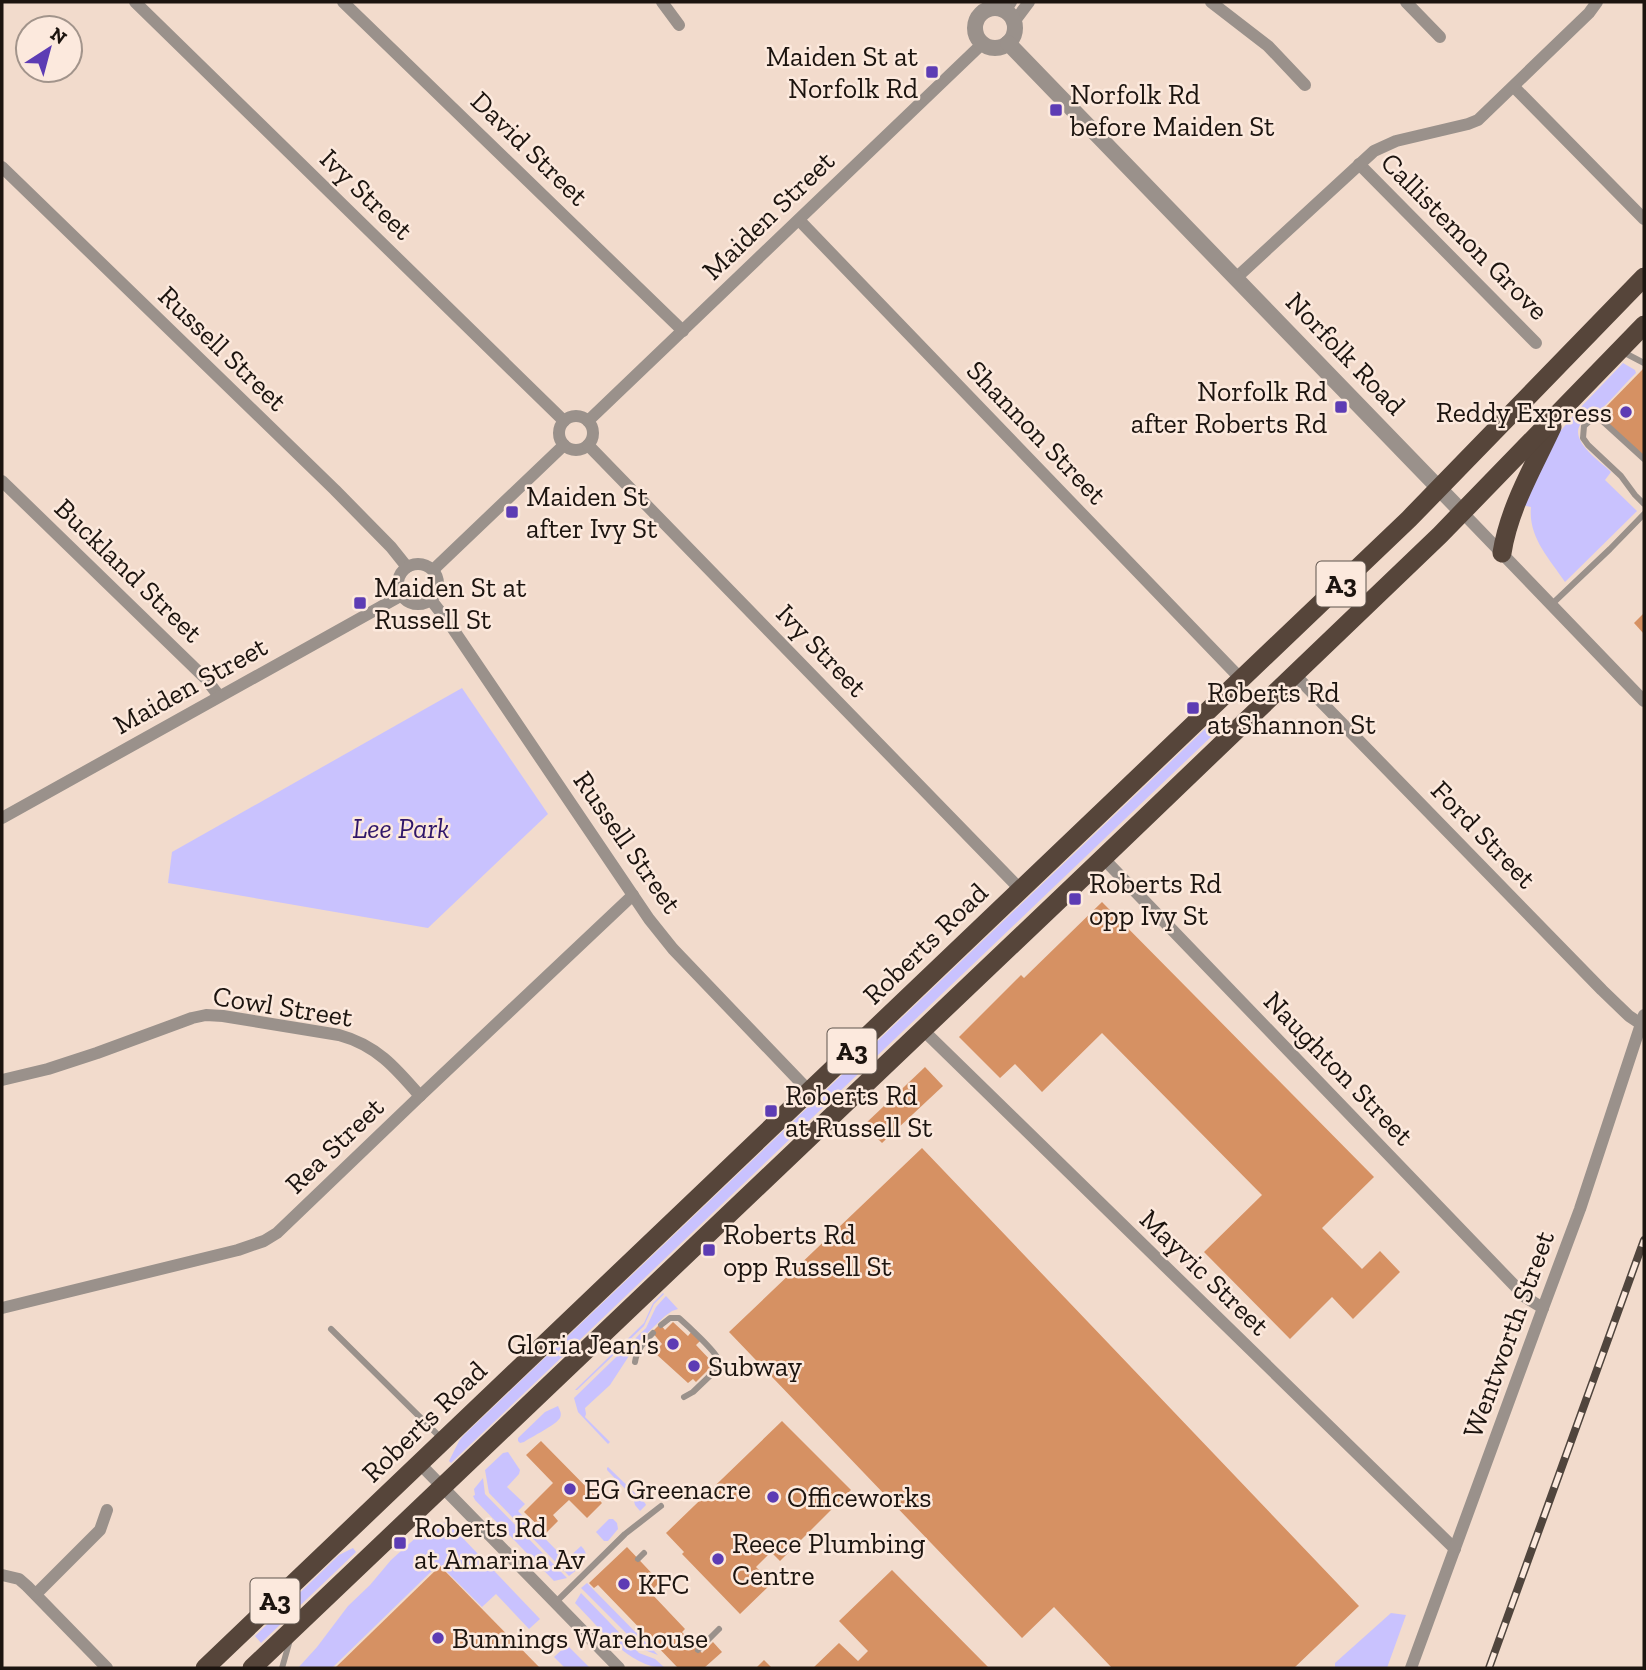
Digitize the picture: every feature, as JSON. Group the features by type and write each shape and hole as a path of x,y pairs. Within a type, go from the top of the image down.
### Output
{"highway":[{"name":"Roberts Road","path":"215,1665 419,1464 1439,488 1644,277"},
{"name":"A3","path":"252,1668 1103,858 1462,512 1644,325"},
{"path":"1502,553 1514,509 1559,414"}],"street":[{"name":"Ivy Street","path":"135,2 564,421"},
{"name":"David Street","path":"343,2 683,331"},
{"path":"662,2 679,25"},
{"path":"1010,12 1013,36 1008,43 992,48 982,44 975,32 978,19 976,8 1010,12 1029,2"},
{"path":"1211,2 1268,46 1305,85"},
{"path":"1406,2 1440,37"},
{"path":"1236,278 1374,151 1388,143 1478,120 1589,13 1597,2"},
{"name":"Norfolk Road","path":"1008,43 1644,701"},
{"name":"Maiden Street","path":"588,421 982,44"},
{"path":"1514,87 1644,219"},
{"name":"Callistemon Grove","path":"1359,164 1536,343"},
{"name":"Russell Street","path":"2,167 335,490 407,567"},
{"name":"Shannon Street","path":"799,220 1241,679"},
{"path":"573,416 588,421 593,436 588,445 573,450 564,445 559,435 564,421 573,416"},
{"path":"433,570 564,445"},
{"name":"Ivy Street","path":"588,445 1021,890"},
{"name":"Buckland Street","path":"2,481 206,679 219,696"},
{"path":"419,564 433,570 438,585 431,600 415,604 402,595 399,580 407,567 419,564"},
{"name":"Maiden Street","path":"2,818 402,595"},
{"name":"Russell Street","path":"431,600 649,919 673,949 809,1091"},
{"name":"Ford Street","path":"1294,674 1602,990 1629,1016 1643,1019"},
{"name":"Naughton Street","path":"1103,858 1525,1297 1543,1308"},
{"name":"Rea Street","path":"2,1308 225,1253 264,1241 277,1233 633,895"},
{"name":"Cowl Street","path":"2,1080 97,1054 192,1018 223,1016 356,1039 380,1054 420,1096"},
{"name":"Wentworth Street","path":"1411,1668 1580,1209 1643,1019"},
{"name":"Mayvic Street","path":"922,1029 1455,1549"},
{"path":"419,1464 619,1668"},
{"path":"36,1594 100,1530 107,1510"},
{"path":"2,1575 19,1579 36,1594 107,1668"}],"lane":[{"path":"1620,350 1644,363"},
{"path":"1644,459 1600,418 1593,418 1584,426 1583,438 1588,445 1621,476 1644,504"},
{"path":"1551,605 1644,514"},
{"path":"661,1325 670,1318 678,1318 714,1353 719,1362 719,1367 684,1397"},
{"path":"331,1329 444,1441"},
{"path":"635,1362 640,1346 653,1333"},
{"path":"555,1603 625,1534 661,1506"},
{"path":"638,1559 644,1553"},
{"path":"282,1668 294,1628"},
{"path":"698,1650 719,1629"}],"green space":[{"path":"1623,363 1636,373 1602,408 1580,425 1578,431 1583,445 1611,472 1605,480 1637,511 1565,582 1536,538 1531,507 1521,505 1558,434"},
{"name":"Lee Park","path":"462,688 548,814 428,928 168,883 172,852"},
{"path":"1207,727 1214,734 451,1463 449,1461 464,1435"},
{"path":"663,1293 654,1304 644,1326 575,1390 644,1323 653,1303"},
{"path":"666,1296 678,1309 665,1316 638,1342 610,1385 585,1408 585,1417 610,1442 608,1444 578,1412 574,1398 646,1328 656,1307"},
{"path":"558,1406 561,1415 558,1421 524,1442 518,1441 545,1412"},
{"path":"508,1452 520,1470 507,1487 525,1504 518,1511 566,1560 581,1546 585,1550 586,1559 569,1576 489,1493 485,1470 503,1453"},
{"path":"608,1467 645,1503 640,1511 633,1497 607,1470"},
{"path":"483,1478 485,1494 567,1578 554,1581 475,1500 474,1489"},
{"path":"609,1519 617,1523 618,1529 608,1541 604,1541 596,1532"},
{"path":"445,1523 457,1532 540,1619 529,1629 496,1594 482,1607 439,1564 332,1668 298,1668 348,1606 391,1560 430,1525"},
{"path":"353,1548 356,1552 261,1643 255,1636 339,1555"},
{"path":"587,1583 658,1655 642,1649 581,1588"},
{"path":"581,1593 639,1653 655,1659 665,1668 639,1661 615,1644 575,1603"},
{"path":"1391,1613 1406,1615 1387,1668 1335,1668 1335,1663"},
{"path":"567,1645 590,1668 565,1668 554,1657"}],"building":[{"path":"1644,368 1644,459 1599,414"},
{"path":"1644,613 1644,634 1634,623"},
{"path":"1102,902 1374,1177 1322,1228 1362,1269 1380,1251 1400,1272 1353,1319 1332,1297 1290,1339 1204,1252 1262,1195 1102,1033 1042,1092 1015,1064 1000,1078 959,1037 1021,975 1024,978"},
{"path":"925,1067 943,1086 882,1143 864,1125"},
{"path":"922,1148 1359,1606 1294,1668 1112,1668 1054,1607 1022,1638 729,1332"},
{"path":"673,1322 688,1336 692,1331 701,1340 696,1345 714,1364 696,1382 693,1379 688,1383 656,1354 662,1344 652,1332 660,1324 665,1330"},
{"name":"Officeworks","path":"782,1421 851,1490 780,1561 771,1552 756,1567 772,1583 740,1614 682,1554 684,1552 666,1533"},
{"path":"541,1441 602,1503 587,1518 569,1500 553,1515 558,1521 546,1533 524,1512 553,1483 526,1455"},
{"path":"627,1547 660,1582 650,1592 685,1629 682,1632 702,1653 713,1642 722,1652 704,1668 678,1668 598,1585 594,1588 589,1583"},
{"name":"Bunnings Warehouse","path":"440,1566 540,1668 335,1668"},
{"path":"892,1570 989,1668 813,1668 839,1643 858,1661 868,1651 839,1621"},
{"path":"764,1660 772,1668 756,1668"}],"railway":[{"path":"1489,1668 1644,1240"}],"place":[{"name":"Maiden St at Norfolk Rd","path":"932,72"},
{"name":"Norfolk Rd before Maiden St","path":"1056,110"},
{"name":"Norfolk Rd after Roberts Rd","path":"1341,407"},
{"name":"Reddy Express","path":"1626,412"},
{"name":"Maiden St after Ivy St","path":"512,512"},
{"name":"Maiden St at Russell St","path":"360,603"},
{"name":"Roberts Rd at Shannon St","path":"1193,708"},
{"name":"Roberts Rd opp Ivy St","path":"1075,899"},
{"name":"Roberts Rd at Russell St","path":"771,1111"},
{"name":"Roberts Rd opp Russell St","path":"709,1250"},
{"name":"Gloria Jean's","path":"673,1344"},
{"name":"Subway","path":"694,1366"},
{"name":"EG Greenacre","path":"570,1489"},
{"name":"Officeworks","path":"773,1497"},
{"name":"Roberts Rd at Amarina Av","path":"400,1543"},
{"name":"Reece Plumbing Centre","path":"718,1559"},
{"name":"KFC","path":"624,1584"},
{"name":"Bunnings Warehouse","path":"438,1638"}]}
